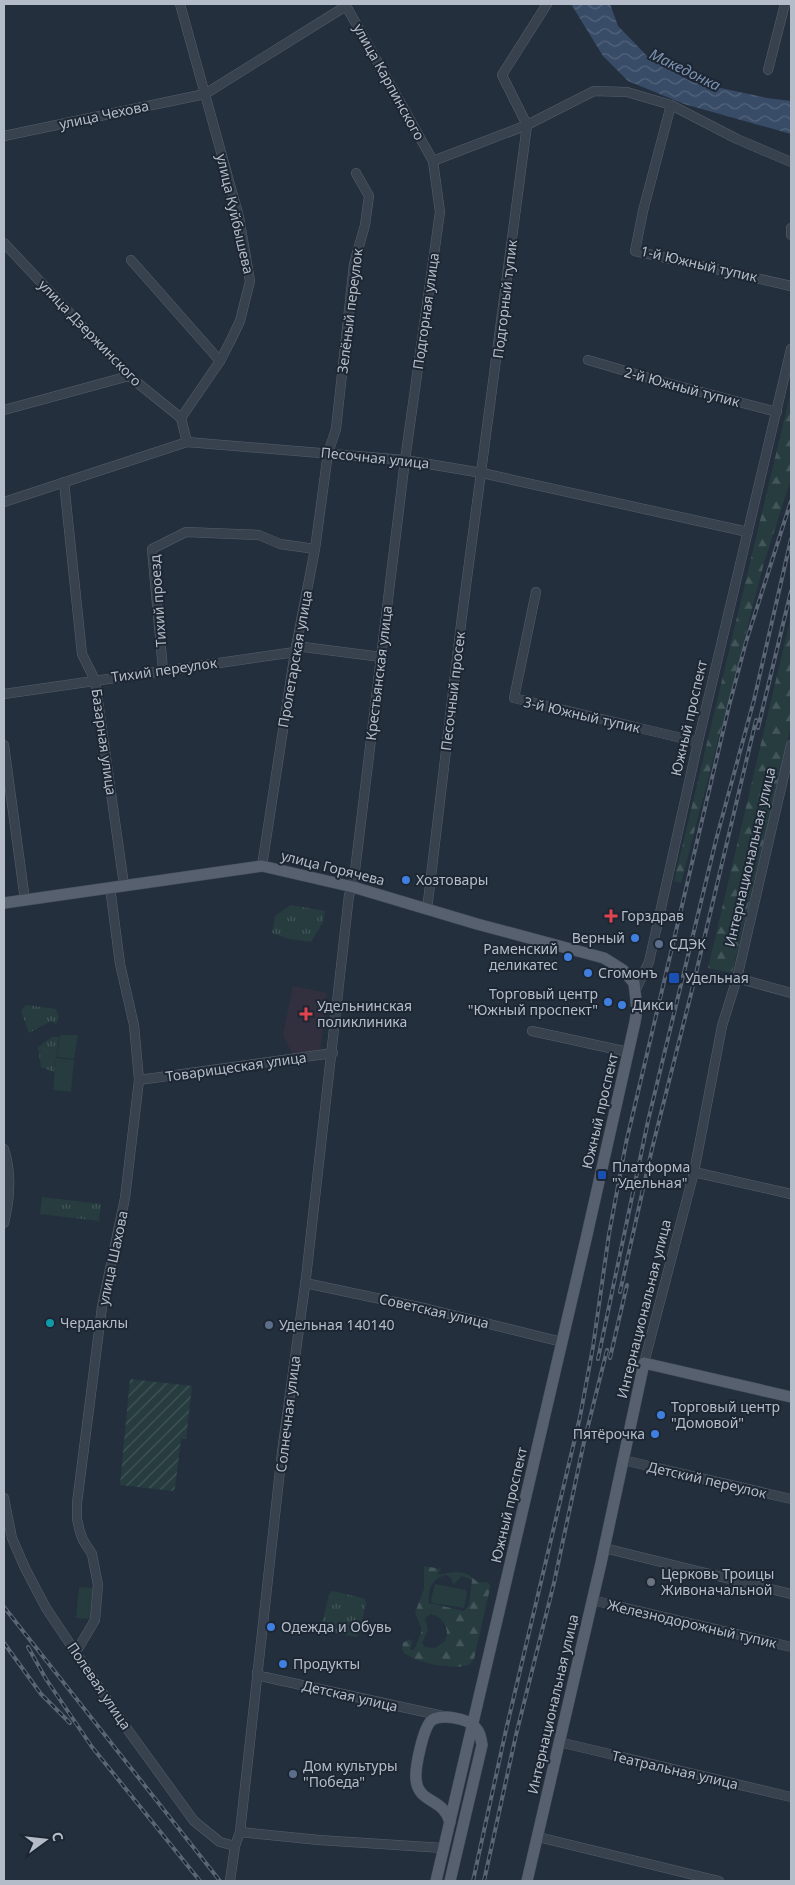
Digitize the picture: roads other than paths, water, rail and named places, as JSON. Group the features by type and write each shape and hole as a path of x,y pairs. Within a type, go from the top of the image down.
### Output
{"main road":[{"name":"улица Горячева","path":"4,903 262,866 352,887 427,910 604,958 623,970 629,976 636,989"},
{"name":"Южный проспект","path":"436,1881 638,1009 636,989"},
{"path":"644,1363 791,1397"},
{"name":"Интернациональная улица","path":"527,1881 604,1548 644,1363"},
{"path":"450,1822 446,1811 441,1805 422,1794 417,1787 417,1767 428,1724 432,1720 445,1717 472,1724 481,1737 481,1753 451,1876"},
{"path":"434,1802 448,1799 457,1790"}],"street":[{"name":"улица Куйбышева","path":"180,4 239,217 250,281 240,321 220,361 181,418"},
{"path":"527,125 502,74 547,4"},
{"path":"768,70 785,4"},
{"path":"205,94 346,5"},
{"name":"улица Карпинского","path":"346,5 433,161"},
{"path":"433,161 527,125 594,91 627,92 671,105 737,139 791,162"},
{"name":"улица Чехова","path":"4,136 205,94"},
{"name":"1-й Южный тупик","path":"671,105 643,211 635,251 791,286"},
{"name":"Подгорный тупик","path":"482,473 527,125"},
{"name":"Подгорная улица","path":"405,460 440,212 433,161"},
{"name":"Зелёный переулок","path":"328,453 336,429 354,264 365,225 369,196 356,173"},
{"path":"791,228 791,235"},
{"name":"улица Дзержинского","path":"4,243 129,376 181,418"},
{"path":"131,260 220,361"},
{"name":"Южный проспект","path":"636,989 650,962 698,742 791,349"},
{"name":"2-й Южный тупик","path":"588,360 777,412"},
{"path":"4,410 129,376"},
{"path":"181,418 187,442"},
{"name":"Песочная улица","path":"4,502 187,442 405,460 482,473 748,532"},
{"name":"Пролетарская улица","path":"262,866 296,649 315,549 328,453"},
{"name":"Крестьянская улица","path":"352,887 405,460"},
{"name":"Песочный просек","path":"427,910 462,616 482,473"},
{"name":"Базарная улица","path":"64,482 82,654 95,680 124,885"},
{"name":"Тихий проезд","path":"163,670 152,549 186,532 260,536 280,544 315,549"},
{"name":"3-й Южный тупик","path":"536,592 514,698 698,742"},
{"name":"Тихий переулок","path":"4,694 296,649 381,657"},
{"path":"4,745 25,900"},
{"name":"Интернациональная улица","path":"644,1363 694,1172 722,1026 737,978 791,745"},
{"name":"улица Шахова","path":"76,1652 95,1620 98,1585 92,1554 80,1532 77,1519 77,1503 102,1307 125,1198 139,1080 134,1026 120,964 110,887"},
{"name":"Солнечная улица","path":"230,1881 235,1846 240,1832 282,1452 305,1282 348,902 352,887"},
{"path":"737,978 791,993"},
{"path":"532,1031 628,1052"},
{"name":"Товарищеская улица","path":"139,1080 332,1054"},
{"path":"4,1149 10,1170 4,1224"},
{"path":"694,1172 791,1194"},
{"name":"Советская улица","path":"305,1282 428,1309 562,1342"},
{"name":"Детский переулок","path":"623,1460 791,1499"},
{"name":"Полевая улица","path":"4,1498 12,1538 46,1608 125,1726 194,1821 220,1842 235,1846"},
{"path":"604,1548 791,1594"},
{"name":"Железнодорожный тупик","path":"592,1600 791,1647"},
{"name":"Детская улица","path":"257,1672 265,1677 445,1717"},
{"name":"Театральная улица","path":"560,1742 791,1797"},
{"path":"240,1832 319,1840 444,1848"},
{"path":"538,1837 719,1881"}],"water":[{"path":"571,4 610,4 618,26 649,58 692,82 767,98 791,101 791,134 684,104 628,81 603,56"}],"railway":[{"path":"473,1881 506,1730 580,1417 593,1347 609,1234 626,1143 729,706 746,642 791,501"},
{"path":"598,1359 648,1121 716,840 754,700 791,539"},
{"path":"758,728 791,591"},
{"path":"620,1292 652,1149 756,720"},
{"path":"610,1358 627,1285"},
{"path":"484,1881 516,1735 554,1583 584,1442 607,1350"},
{"path":"4,1607 220,1881"},
{"path":"4,1643 41,1694 70,1723"},
{"path":"28,1647 46,1679 92,1747 200,1881"}],"place":[{"name":"Хозтовары","path":"406,880"},
{"name":"Горздрав","path":"611,916"},
{"name":"Верный","path":"635,938"},
{"name":"СДЭК","path":"659,944"},
{"name":"Раменский деликатес","path":"568,957"},
{"name":"Сгомонъ","path":"588,973"},
{"name":"Удельная","path":"674,978"},
{"name":"Торговый центр \"Южный проспект\"","path":"608,1002"},
{"name":"Дикси","path":"622,1005"},
{"name":"Удельнинская поликлиника","path":"306,1014"},
{"name":"Платформа \"Удельная\"","path":"602,1175"},
{"name":"Чердаклы","path":"50,1323"},
{"name":"Удельная 140140","path":"269,1325"},
{"name":"Торговый центр \"Домовой\"","path":"661,1415"},
{"name":"Пятёрочка","path":"655,1434"},
{"name":"Церковь Троицы Живоначальной","path":"651,1582"},
{"name":"Одежда и Обувь","path":"271,1627"},
{"name":"Продукты","path":"283,1664"},
{"name":"Дом культуры \"Победа\"","path":"293,1774"}],"water label":[{"name":"Македонка","path":"685,70"}]}
